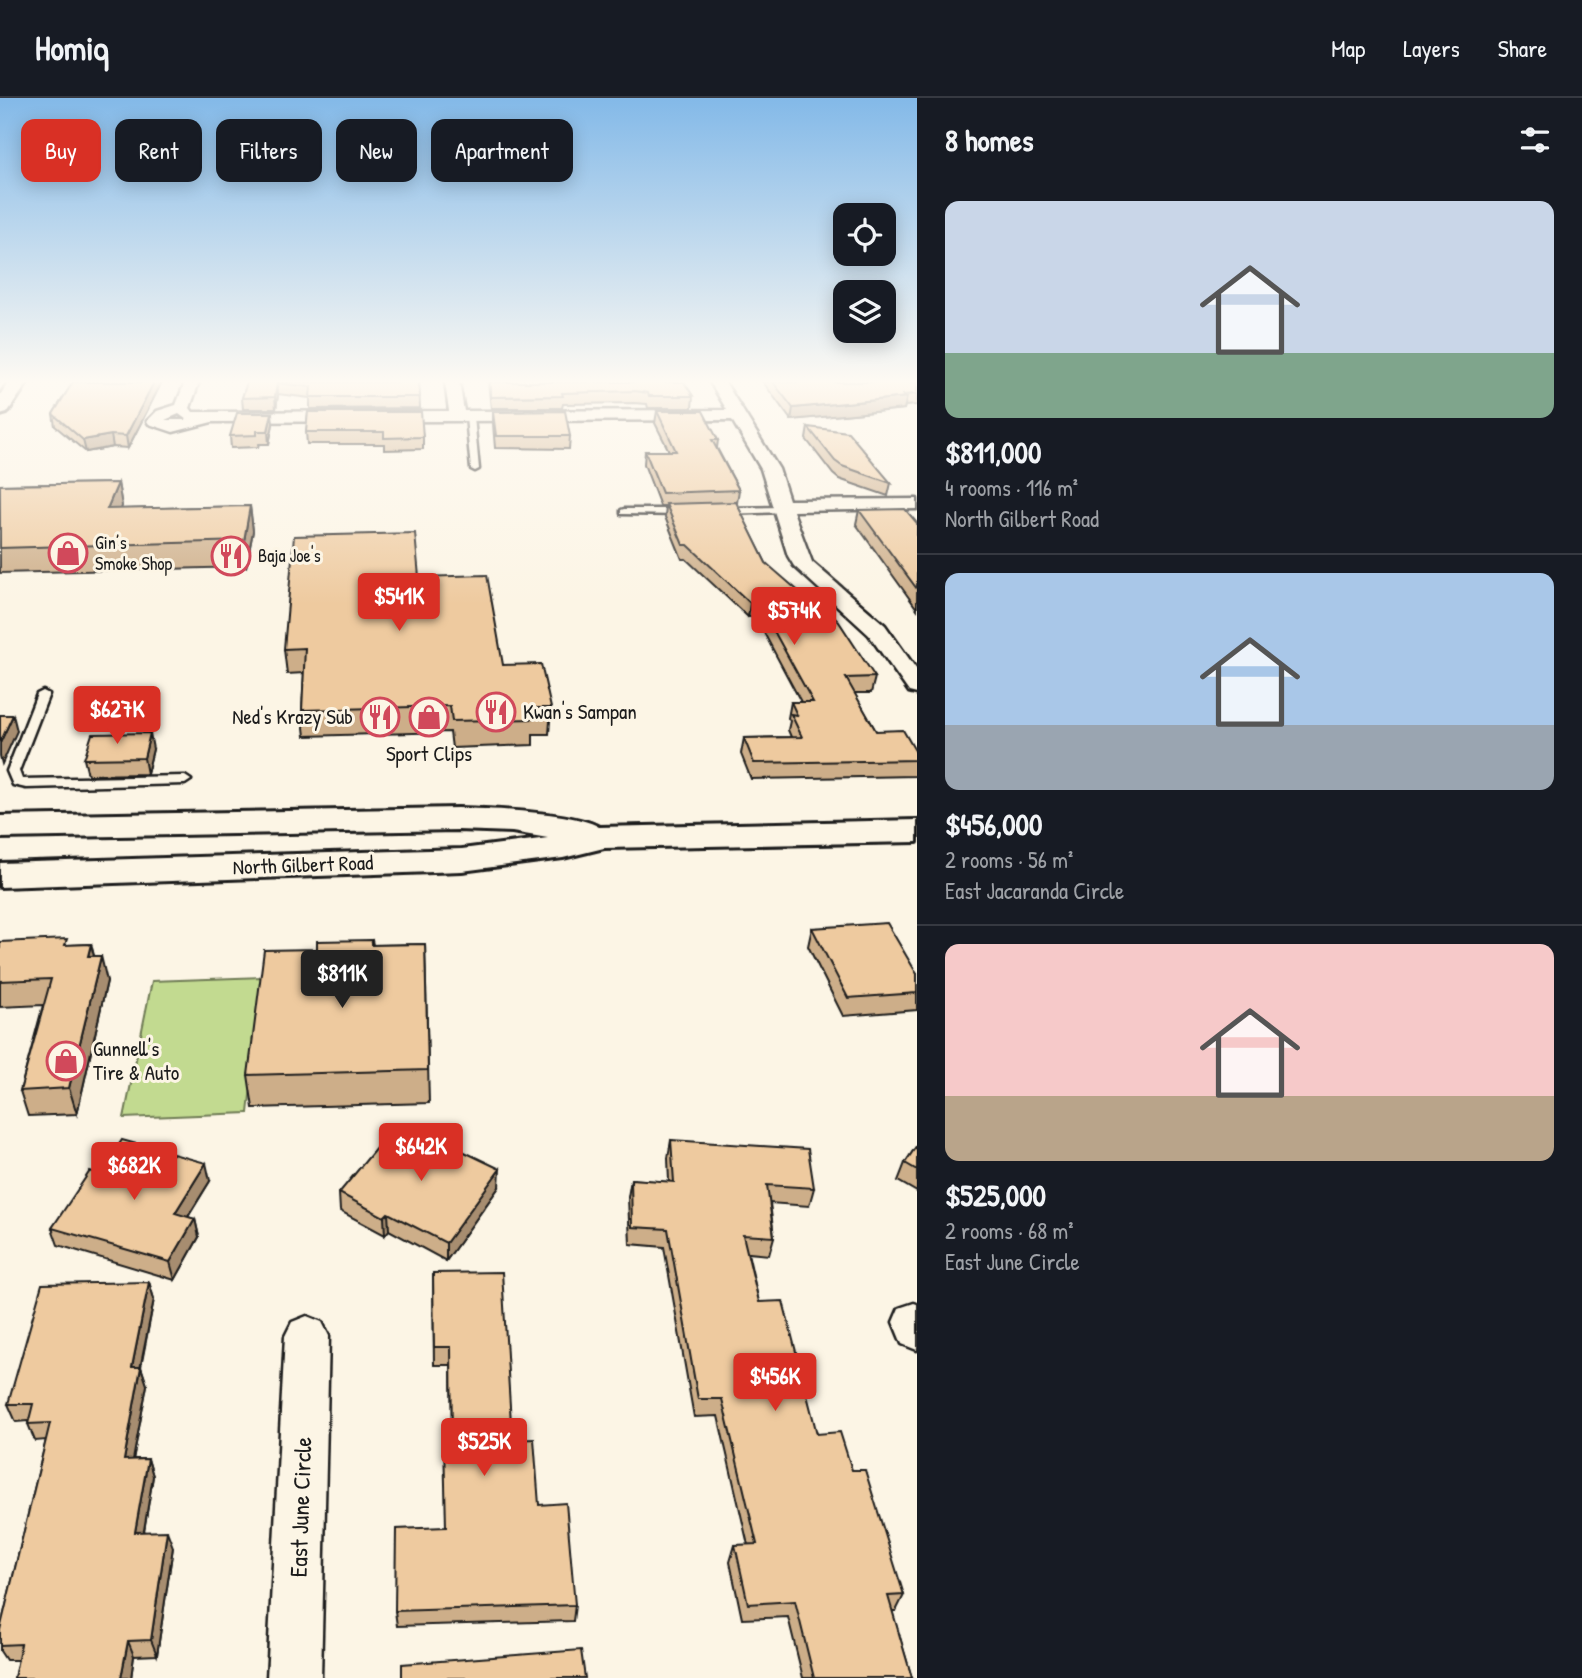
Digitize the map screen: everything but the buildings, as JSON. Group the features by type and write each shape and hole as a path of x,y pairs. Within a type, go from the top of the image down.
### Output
{"main road":[{"name":"North Gilbert Road","path":"0,827 458,819 558,827 604,837"},
{"name":"North Gilbert Road","path":"0,875 462,860 563,847 604,837 917,831"}],"street":[{"path":"763,456 798,556 804,566 869,620 909,663 917,687"},
{"path":"783,508 917,504"},
{"name":"East June Circle","path":"294,1678 307,1336"}],"lane":[{"path":"472,456 475,469"},
{"path":"717,511 783,508"},
{"path":"624,512 690,512"},
{"path":"43,694 13,771 17,782 26,784 185,780"}],"green space":[{"path":"263,977 248,1113 124,1118 152,981"}],"place":[{"name":"Gin’s Smoke Shop","path":"68,553"},
{"name":"Baja Joe's","path":"231,556"},
{"name":"Kwan's Sampan","path":"496,712"},
{"name":"Ned's Krazy Sub","path":"380,717"},
{"name":"Sport Clips","path":"429,717"},
{"name":"Gunnell's Tire & Auto","path":"66,1061"}]}
